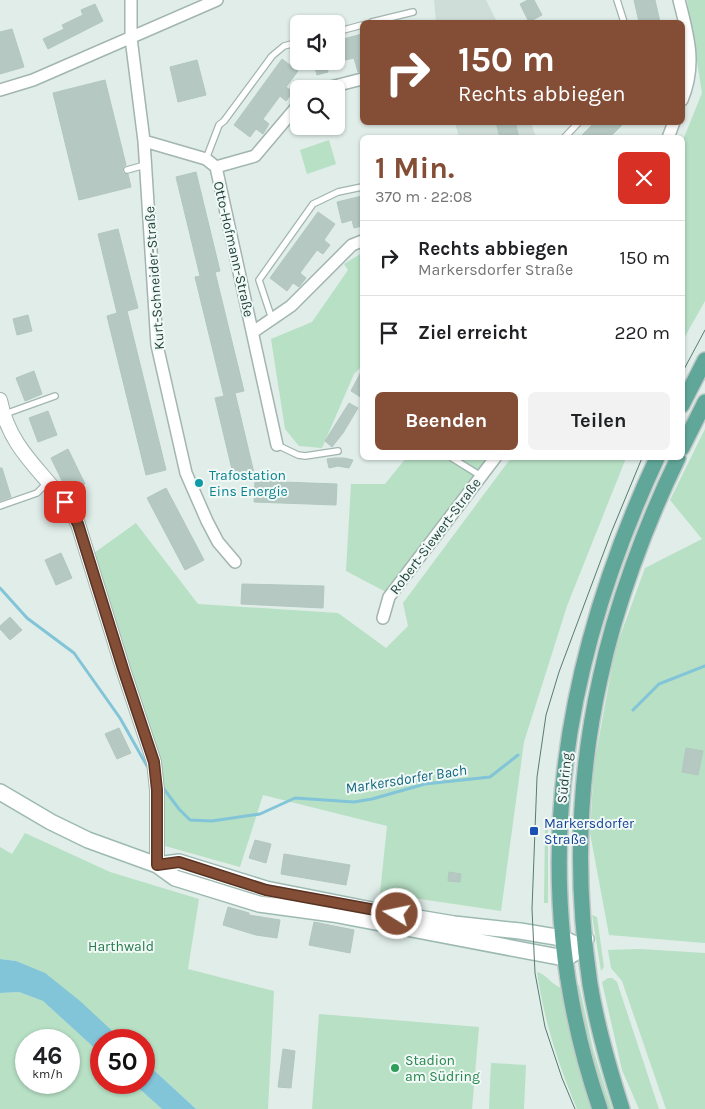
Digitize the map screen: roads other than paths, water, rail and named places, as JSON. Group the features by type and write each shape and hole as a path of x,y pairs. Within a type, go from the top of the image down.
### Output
{"main road":[{"path":"685,399 705,360"},
{"path":"685,442 705,402"},
{"name":"Südring","path":"600,1109 577,1031 564,958 559,910 559,835 564,767 575,703 597,613 631,518 656,460"},
{"name":"Südring","path":"622,1109 599,1028 584,949 581,834 586,765 599,679 615,623 634,566 666,483 677,460"},
{"path":"0,792 51,822 88,840 157,865 175,878 259,904 342,916 564,958 584,949"},
{"path":"157,865 179,862 266,890 454,924 520,931 562,938 584,949"}],"street":[{"name":"Kurt-Schneider-Straße","path":"131,0 131,38 144,141 158,345 186,473 218,542 235,562"},
{"path":"0,90 33,80 217,0"},
{"path":"679,0 683,20"},
{"path":"685,27 690,49 690,82 685,93"},
{"path":"345,83 360,80"},
{"name":"Otto-Hofmann-Straße","path":"216,167 255,156 290,115"},
{"name":"Otto-Hofmann-Straße","path":"144,141 206,159 216,167 277,445"},
{"name":"Otto-Hofmann-Straße","path":"253,332 291,306 352,245 360,242"},
{"path":"0,400 10,433 25,456 72,511 78,524 154,762 157,790 157,865"},
{"name":"Robert-Siewert-Straße","path":"383,618 389,597 493,460"}],"lane":[{"path":"617,0 623,20"},
{"path":"380,20 413,12"},
{"path":"345,30 360,26"},
{"path":"206,159 219,125 224,121 272,56 284,46 290,44"},
{"path":"567,135 576,125"},
{"path":"127,170 145,165"},
{"path":"272,319 259,280 313,204 338,192 360,186"},
{"path":"4,414 55,396"},
{"path":"277,445 298,455 305,456 338,451"},
{"path":"455,460 480,476"},
{"path":"0,506 37,493 48,482"}],"water":[{"path":"0,959 16,961 45,973 80,1001 110,1029 90,1029 90,1044 80,1035 80,1029 74,1029 43,1001 19,992 0,993"},
{"path":"155,1071 196,1109 162,1109 145,1094 155,1094"}],"waterway":[{"name":"Markersdorfer Bach","path":"0,588 27,618 74,653 120,718 147,766"},
{"name":"Markersdorfer Bach","path":"633,710 659,684 705,666"},
{"name":"Markersdorfer Bach","path":"161,785 190,820 212,821 260,814 295,798 354,802 372,799 425,784 490,777 518,755"}],"tram line":[{"path":"685,367 705,330"},
{"path":"575,1109 562,1078 545,1027 535,973 532,909 537,777 546,715 559,672 611,533 641,460"}],"place":[{"name":"Trafostation Eins Energie","path":"199,483"},
{"name":"Markersdorfer Straße","path":"534,831"},
{"name":"Stadion am Südring","path":"395,1068"}],"park label":[{"name":"Harthwald","path":"121,946"}]}
